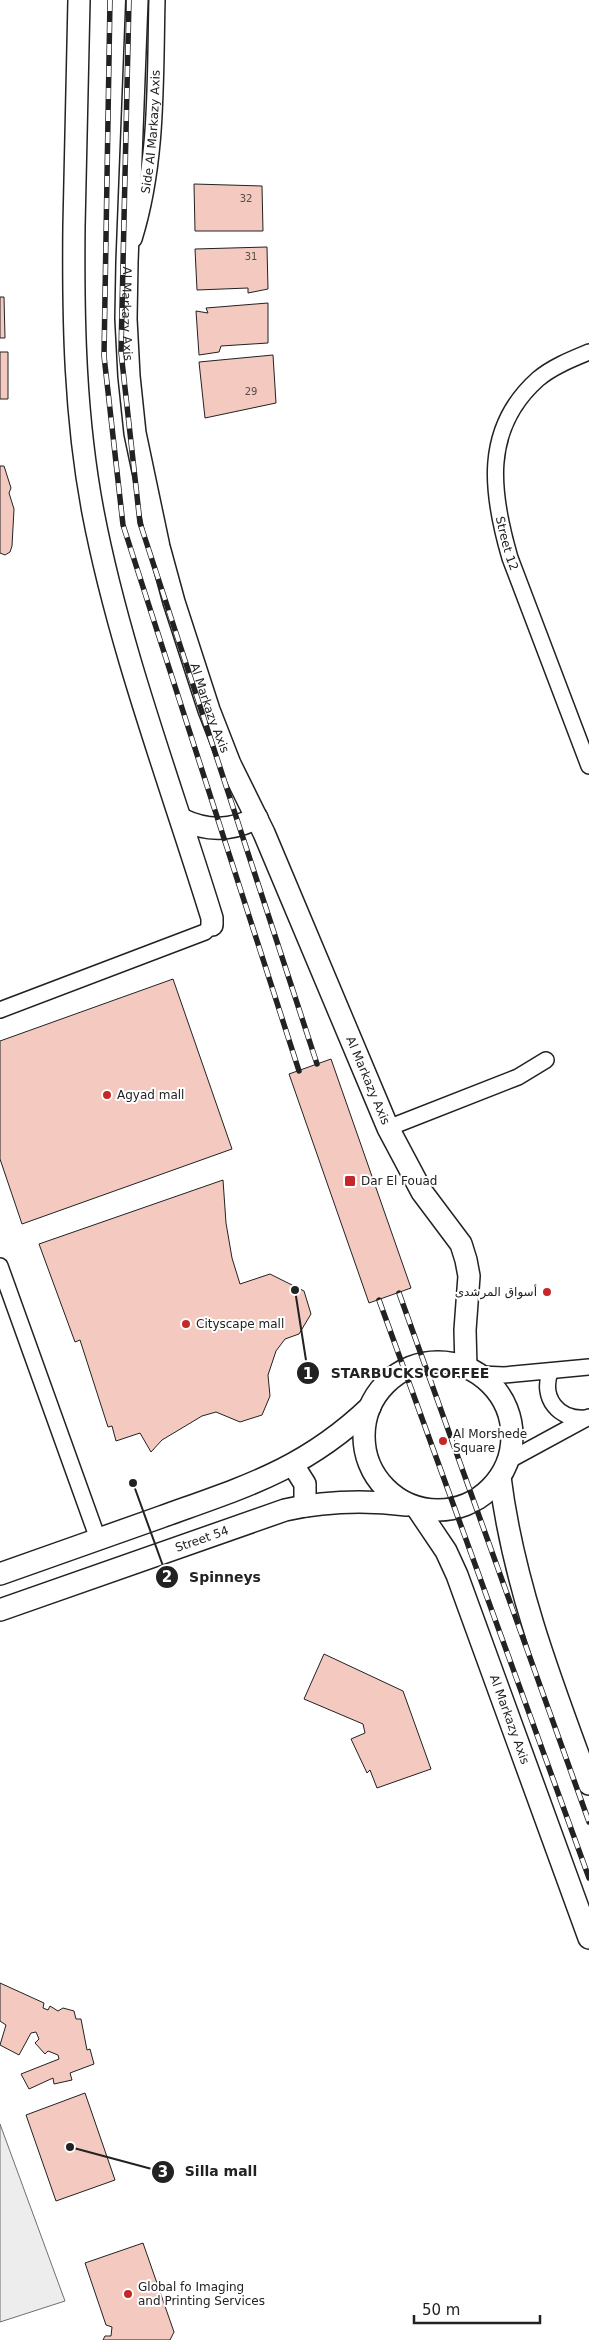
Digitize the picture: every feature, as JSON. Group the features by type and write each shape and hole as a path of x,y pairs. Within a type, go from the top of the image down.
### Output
{"main road":[{"path":"79,0 74,307 75,377 92,511 108,579 152,730 212,918 212,924"},
{"name":"Al Markazy Axis","path":"137,0 126,262 129,376 136,433 159,547 190,657 230,764 257,818 388,1128 409,1171 460,1244 469,1276 465,1330 473,1371"},
{"path":"181,820 200,827 219,829 245,824 257,818"},
{"path":"440,1361 457,1364 473,1371 492,1384 502,1397 509,1412 512,1428 512,1445 504,1469 490,1489 478,1499 464,1506 448,1510 432,1510 413,1506 395,1497 382,1486 373,1472 364,1440 365,1423 370,1407 379,1391 391,1378 406,1368 422,1363 440,1361"},
{"path":"0,1574 257,1483 293,1465 332,1440 370,1407"},
{"path":"293,1465 305,1484 305,1506"},
{"path":"504,1469 512,1552 522,1588 583,1753 589,1784"},
{"name":"Street 54","path":"0,1610 266,1516 305,1506 350,1501 413,1506"},
{"name":"Al Markazy Axis","path":"413,1506 437,1536 457,1575 589,1938"}],"street":[{"name":"Side Al Markazy Axis","path":"126,262 144,198 150,164 153,131 157,0"},
{"name":"Street 12","path":"589,352 565,362 538,379 515,405 499,435 494,467 499,516 510,558 589,766"},
{"path":"0,1010 206,932 212,924"},
{"path":"388,1128 518,1077 546,1060"},
{"path":"0,1266 98,1539"},
{"path":"473,1371 504,1375 589,1367"},
{"path":"550,1372 547,1390 554,1406 568,1417 587,1418"},
{"path":"504,1469 587,1418"}],"shaded area":[{"path":"0,2124 65,2301 0,2322"}],"building":[{"path":"194,184 262,186 263,231 195,231"},
{"path":"267,247 268,289 248,293 248,288 197,290 195,249"},
{"path":"0,297 4,297 5,338 0,338"},
{"path":"268,303 268,343 221,346 219,352 199,355 196,311 208,313 206,308"},
{"path":"0,352 8,352 8,399 0,399"},
{"path":"273,355 276,403 205,418 199,362"},
{"path":"0,466 4,466 11,488 9,493 14,509 12,546 10,552 5,555 0,553"},
{"name":"Agyad mall","path":"173,979 232,1149 22,1224 0,1159 0,1041"},
{"name":"Dar El Fouad","path":"331,1059 411,1288 369,1303 289,1074"},
{"name":"Cityscape mall","path":"223,1180 226,1223 232,1258 240,1284 270,1274 304,1291 311,1314 299,1334 285,1339 276,1351 268,1375 270,1396 262,1415 240,1422 216,1412 202,1416 162,1440 151,1452 140,1433 116,1441 112,1426 108,1427 80,1340 75,1342 39,1244"},
{"path":"324,1654 403,1691 431,1769 377,1788 370,1770 367,1773 351,1739 365,1733 363,1724 304,1699"},
{"path":"0,1983 44,2003 43,2008 48,2010 50,2006 58,2011 63,2008 74,2011 76,2019 81,2019 87,2050 90,2049 94,2064 70,2073 72,2080 54,2084 53,2078 29,2089 21,2074 59,2059 58,2055 48,2051 45,2054 35,2043 39,2039 36,2032 31,2033 19,2055 0,2045 6,2025 0,2021"},
{"path":"85,2093 115,2180 56,2201 26,2115"},
{"name":"Global fo Imaging and Printing Services","path":"143,2243 174,2332 170,2340 103,2340 105,2336 111,2336 112,2327 106,2325 85,2263"}],"railway":[{"path":"110,0 104,356 123,525 299,1071"},
{"path":"129,0 121,352 140,523 317,1064"},
{"path":"399,1293 589,1822"},
{"path":"379,1300 589,1878"}],"place":[{"name":"Agyad mall","path":"107,1095"},
{"name":"Dar El Fouad","path":"350,1181"},
{"name":"STARBUCKS COFFEE","path":"295,1290"},
{"name":"أسواق المرشدى","path":"547,1292"},
{"name":"Cityscape mall","path":"186,1324"},
{"name":"Al Morshede Square","path":"443,1441"},
{"name":"Spinneys","path":"133,1483"},
{"name":"Silla mall","path":"70,2147"},
{"name":"Global fo Imaging and Printing Services","path":"128,2294"}]}
